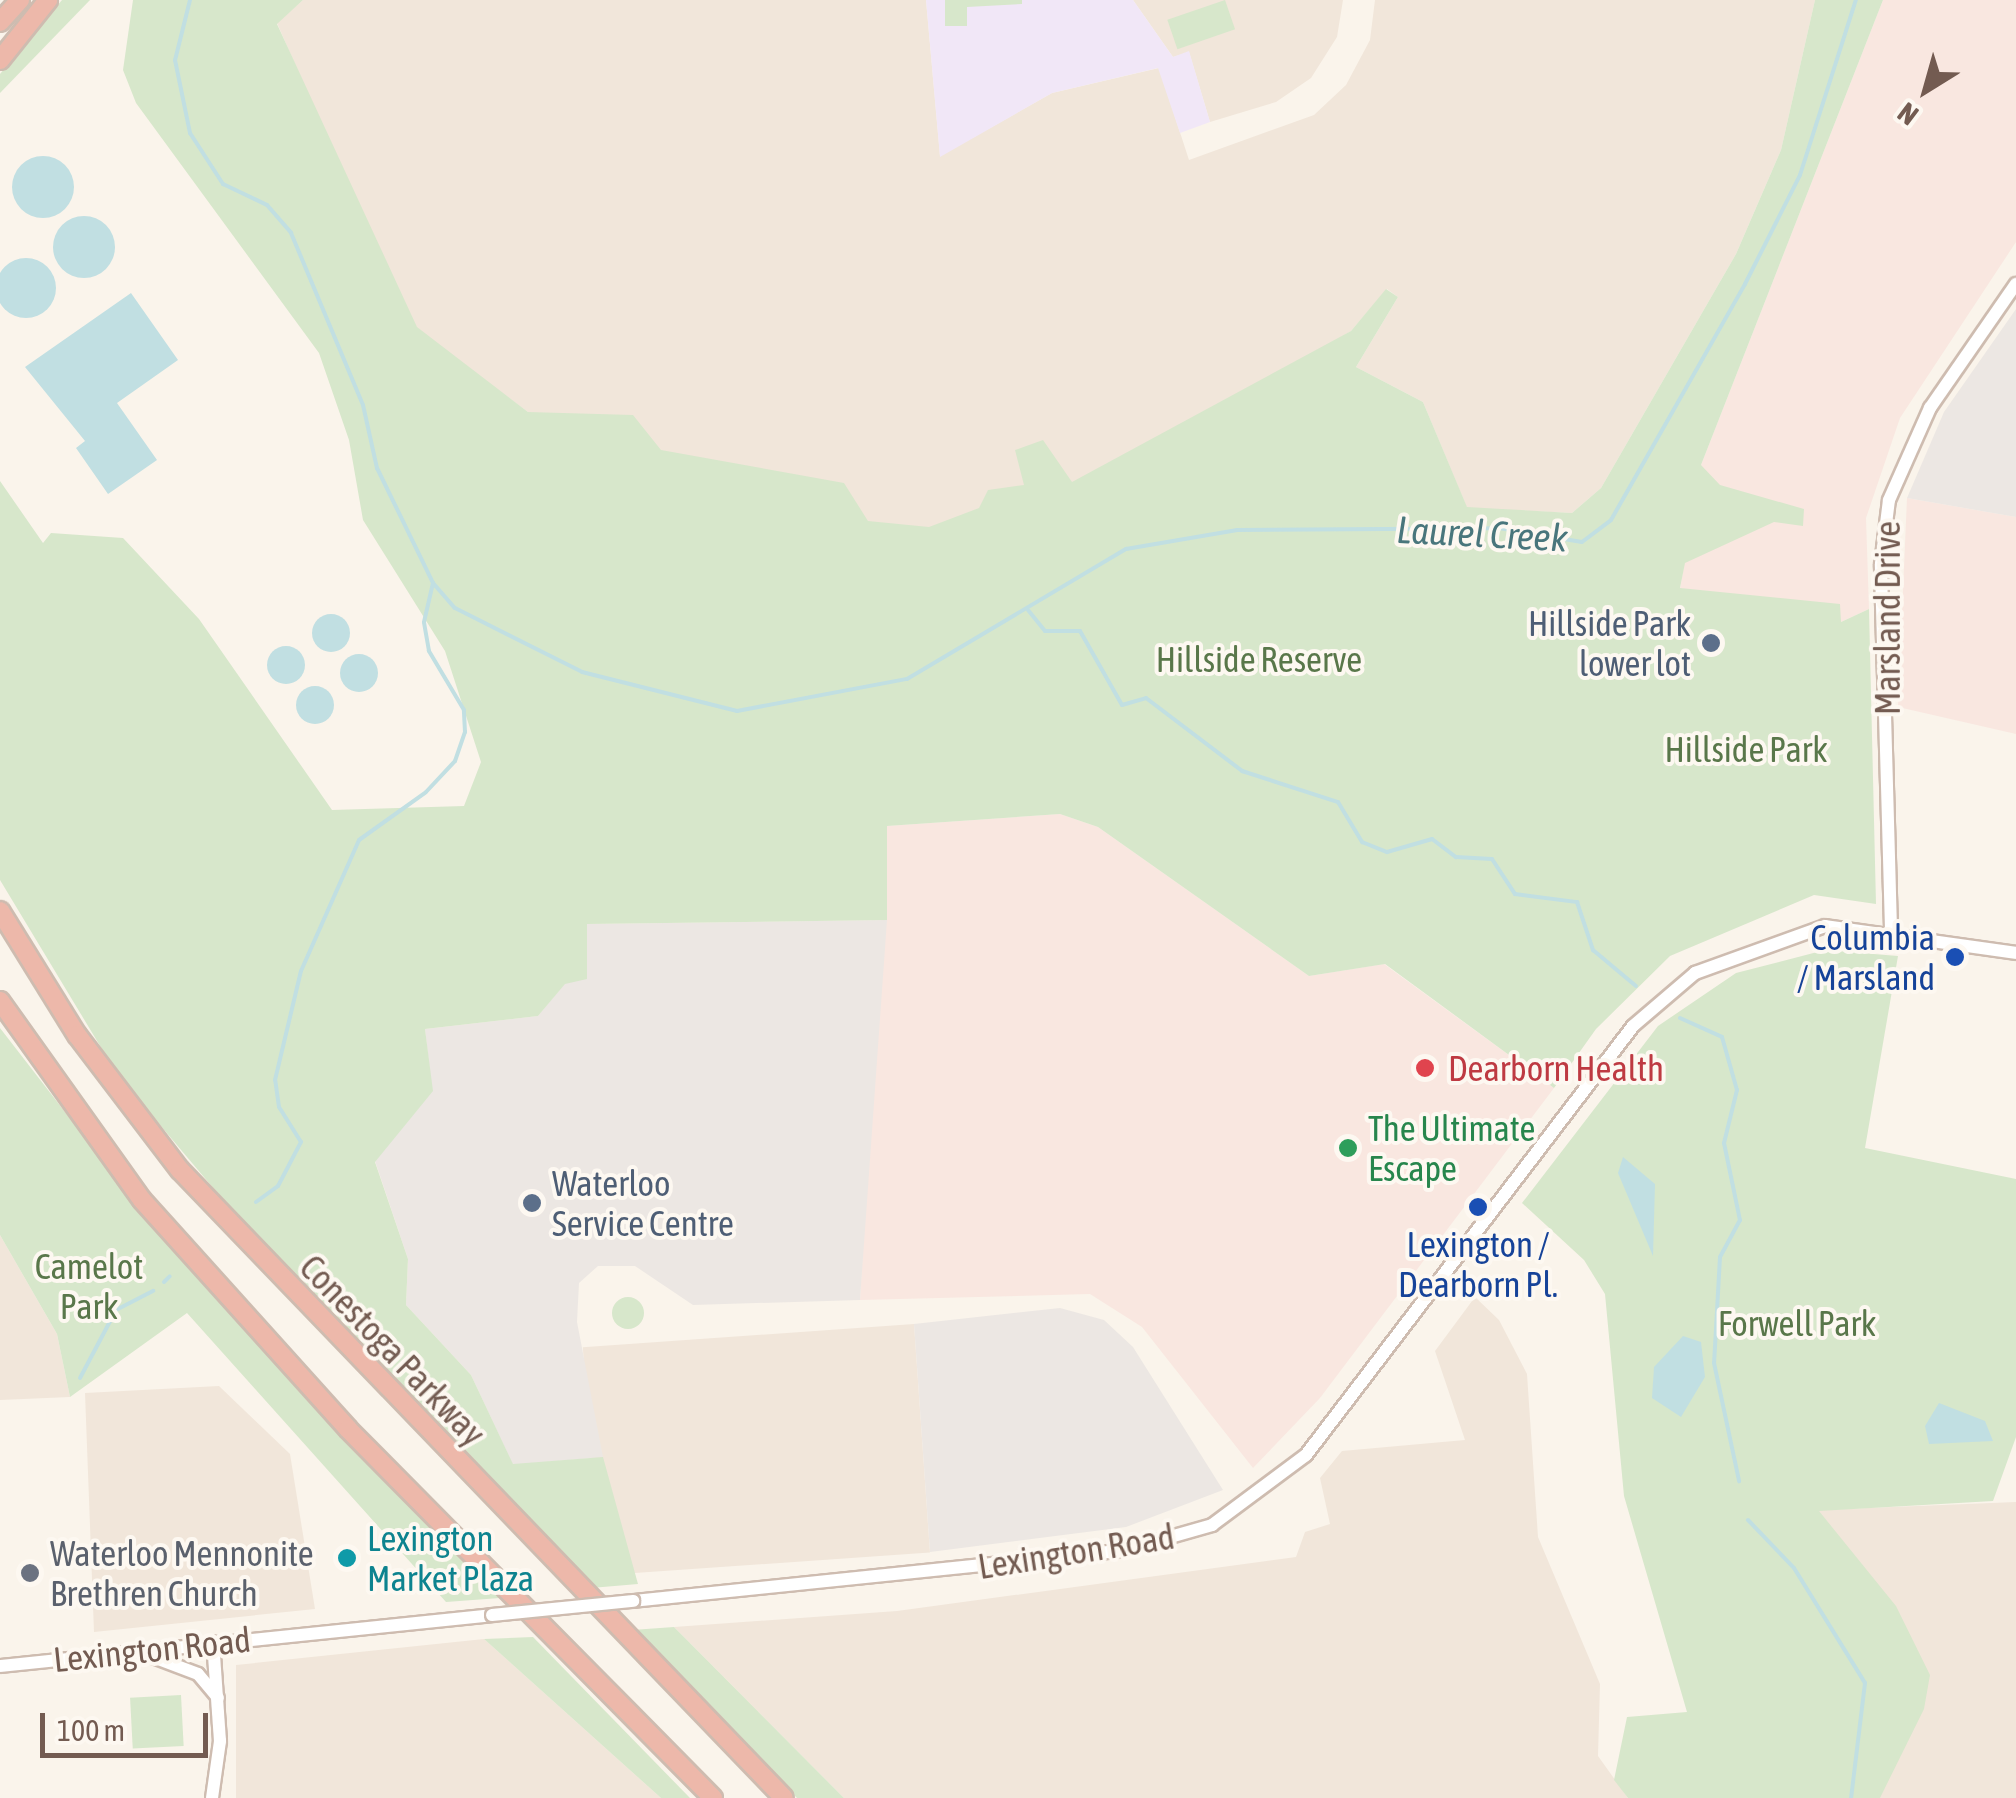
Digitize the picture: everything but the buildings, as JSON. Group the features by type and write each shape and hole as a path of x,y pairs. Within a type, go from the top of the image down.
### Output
{"highway":[{"path":"0,22 20,0"},
{"path":"0,60 48,0"},
{"name":"Conestoga Parkway","path":"0,911 76,1035 180,1170 784,1798"},
{"path":"0,1001 142,1200 348,1428 712,1798"}],"main road":[{"name":"Marsland Drive","path":"1891,929 1882,564 1888,500 1930,408 2016,284"},
{"name":"Lexington Road","path":"0,1666 1121,1551 1217,1522 1306,1455 1661,998 1731,954 1781,936 1891,929 2016,952"},
{"path":"212,1798 218,1699 213,1642"},
{"path":"137,1651 198,1674 218,1699"}],"shaded area":[{"path":"303,0 926,0 940,156 1052,93 1159,68 1189,160 1314,115 1346,85 1370,40 1375,0 1815,0 1781,150 1736,254 1601,488 1572,513 1467,508 1423,402 1356,367 1398,297 1387,289 1351,331 962,571 528,412 408,324 277,23"},
{"path":"926,0 1133,0 1173,57 1189,51 1210,122 1180,133 1158,68 1052,93 940,157"},
{"path":"1133,0 1343,0 1337,37 1311,78 1276,102 1210,122 1189,52 1173,57"},
{"path":"1883,0 2016,0 2016,242 1900,418 1866,518 1869,609 1828,628 1675,619 1701,465"},
{"path":"2016,309 2016,517 1907,498 1944,412"},
{"path":"1907,498 2016,517 2016,734 1898,707"},
{"path":"1060,814 1098,827 1309,976 1384,964 1554,1088 1320,1398 1253,1468 1142,1327 1090,1294 860,1300 887,826"},
{"path":"887,920 860,1300 693,1305 635,1266 598,1266 579,1283 577,1322 603,1457 513,1465 471,1375 406,1305 408,1259 375,1161 432,1091 425,1029 538,1016 565,983 587,978 586,924"},
{"path":"0,1235 57,1334 70,1397 0,1400"},
{"path":"1475,1297 1499,1320 1527,1374 1538,1537 1600,1684 1598,1756 1628,1798 844,1798 674,1627 897,1611 1296,1557 1305,1532 1330,1524 1320,1478 1342,1451 1465,1440 1435,1351"},
{"path":"1060,1308 1104,1320 1133,1347 1223,1490 1126,1527 930,1552 914,1324"},
{"path":"914,1324 930,1552 599,1576 583,1347"},
{"path":"219,1386 290,1454 315,1609 94,1632 85,1393"},
{"path":"2016,1502 2016,1798 1880,1798 1818,1510"},
{"path":"484,1639 661,1798 236,1798 236,1665"}],"green space":[{"path":"62,0 90,0 0,93 0,74"},
{"name":"Hillside Reserve","path":"133,0 303,0 277,24 417,327 528,412 633,415 661,450 844,483 868,521 929,527 979,508 988,490 1024,485 1015,450 1043,440 1072,482 1351,331 1386,289 1398,297 1356,367 1423,402 1467,507 1572,513 1601,488 1736,254 1781,150 1815,0 1883,0 1701,465 1720,485 1804,509 1803,526 1774,522 1685,563 1680,588 1840,604 1841,622 1869,609 1876,904 1814,895 1670,956 1596,1029 1554,1088 1385,964 1309,976 1098,827 1060,814 887,826 887,920 587,924 587,979 565,984 538,1016 425,1029 433,1091 375,1162 408,1259 406,1305 471,1375 513,1464 603,1457 638,1584 591,1588 241,1221 117,1074 0,880 0,481 43,543 51,533 123,538 199,619 332,810 464,806 481,762 445,651 363,520 349,440 319,353 136,103 123,70"},
{"path":"945,0 1022,0 1022,4 967,7 967,26 945,26"},
{"path":"1225,0 1235,29 1177,49 1167,20"},
{"name":"Forwell Park","path":"1825,950 1898,956 1865,1148 2016,1179 2016,1437 1993,1501 1819,1511 1896,1606 1930,1675 1924,1709 1880,1798 1628,1798 1614,1780 1627,1717 1687,1712 1624,1496 1605,1294 1584,1260 1522,1203 1658,1026 1736,973"},
{"name":"Camelot Park","path":"0,1028 168,1245 500,1598 446,1602 187,1313 70,1397 57,1334 0,1235"},
{"path":"628,1297 639,1302 644,1313 639,1324 628,1329 617,1324 612,1313 617,1302"},
{"path":"674,1627 844,1798 797,1798 632,1630"},
{"path":"533,1637 690,1798 661,1798 484,1639"},
{"path":"181,1695 184,1746 133,1749 130,1698"}],"water":[{"path":"43,156 65,165 74,187 65,209 43,218 21,209 12,187 21,165"},
{"path":"84,216 106,225 115,247 106,269 84,278 62,269 53,247 62,225"},
{"path":"26,258 47,267 56,288 47,309 26,318 5,309 -4,288 5,267"},
{"path":"131,293 178,360 117,403 157,460 108,494 76,448 85,441 25,367"},
{"path":"331,614 344,620 350,633 344,646 331,652 318,646 312,633 318,620"},
{"path":"286,646 299,652 305,665 299,678 286,684 273,678 267,665 273,652"},
{"path":"359,654 372,660 378,673 372,686 359,692 346,686 340,673 346,660"},
{"path":"315,686 328,692 334,705 328,718 315,724 302,718 296,705 302,692"},
{"path":"1623,1157 1655,1184 1653,1256 1618,1173"},
{"path":"1683,1336 1701,1342 1705,1377 1681,1417 1652,1398 1654,1367"},
{"path":"1939,1403 1985,1421 1993,1441 1929,1444 1925,1426"}],"waterway":[{"name":"Laurel Creek","path":"190,0 175,60 190,133 223,184 267,205 291,233 363,405 377,468 433,583 455,608 582,672 737,711 907,679 1126,549 1237,530 1499,528 1582,542 1611,520 1745,284 1800,175 1856,0"},
{"path":"256,1202 278,1186 301,1142 279,1107 275,1080 301,971 359,840 426,792 455,761 465,732 464,710 429,651 424,622 433,583"},
{"path":"1028,610 1045,631 1080,631 1122,705 1146,698 1242,771 1338,802 1362,842 1387,852 1432,839 1456,857 1492,859 1515,894 1577,902 1593,950 1636,986"},
{"path":"1680,1018 1722,1037 1737,1090 1724,1143 1740,1220 1720,1257 1714,1363 1739,1481"},
{"path":"164,1282 170,1276"},
{"path":"80,1378 116,1310 153,1291"},
{"path":"1748,1520 1794,1568 1865,1683 1851,1798"}],"place":[{"name":"Hillside Park lower lot","path":"1711,643"},
{"name":"Columbia / Marsland","path":"1955,957"},
{"name":"Dearborn Health","path":"1425,1068"},
{"name":"The Ultimate Escape","path":"1348,1148"},
{"name":"Waterloo Service Centre","path":"532,1203"},
{"name":"Lexington / Dearborn Pl.","path":"1478,1207"},
{"name":"Lexington Market Plaza","path":"347,1558"},
{"name":"Waterloo Mennonite Brethren Church","path":"30,1573"}],"park label":[{"name":"Hillside Park","path":"1746,749"}]}
